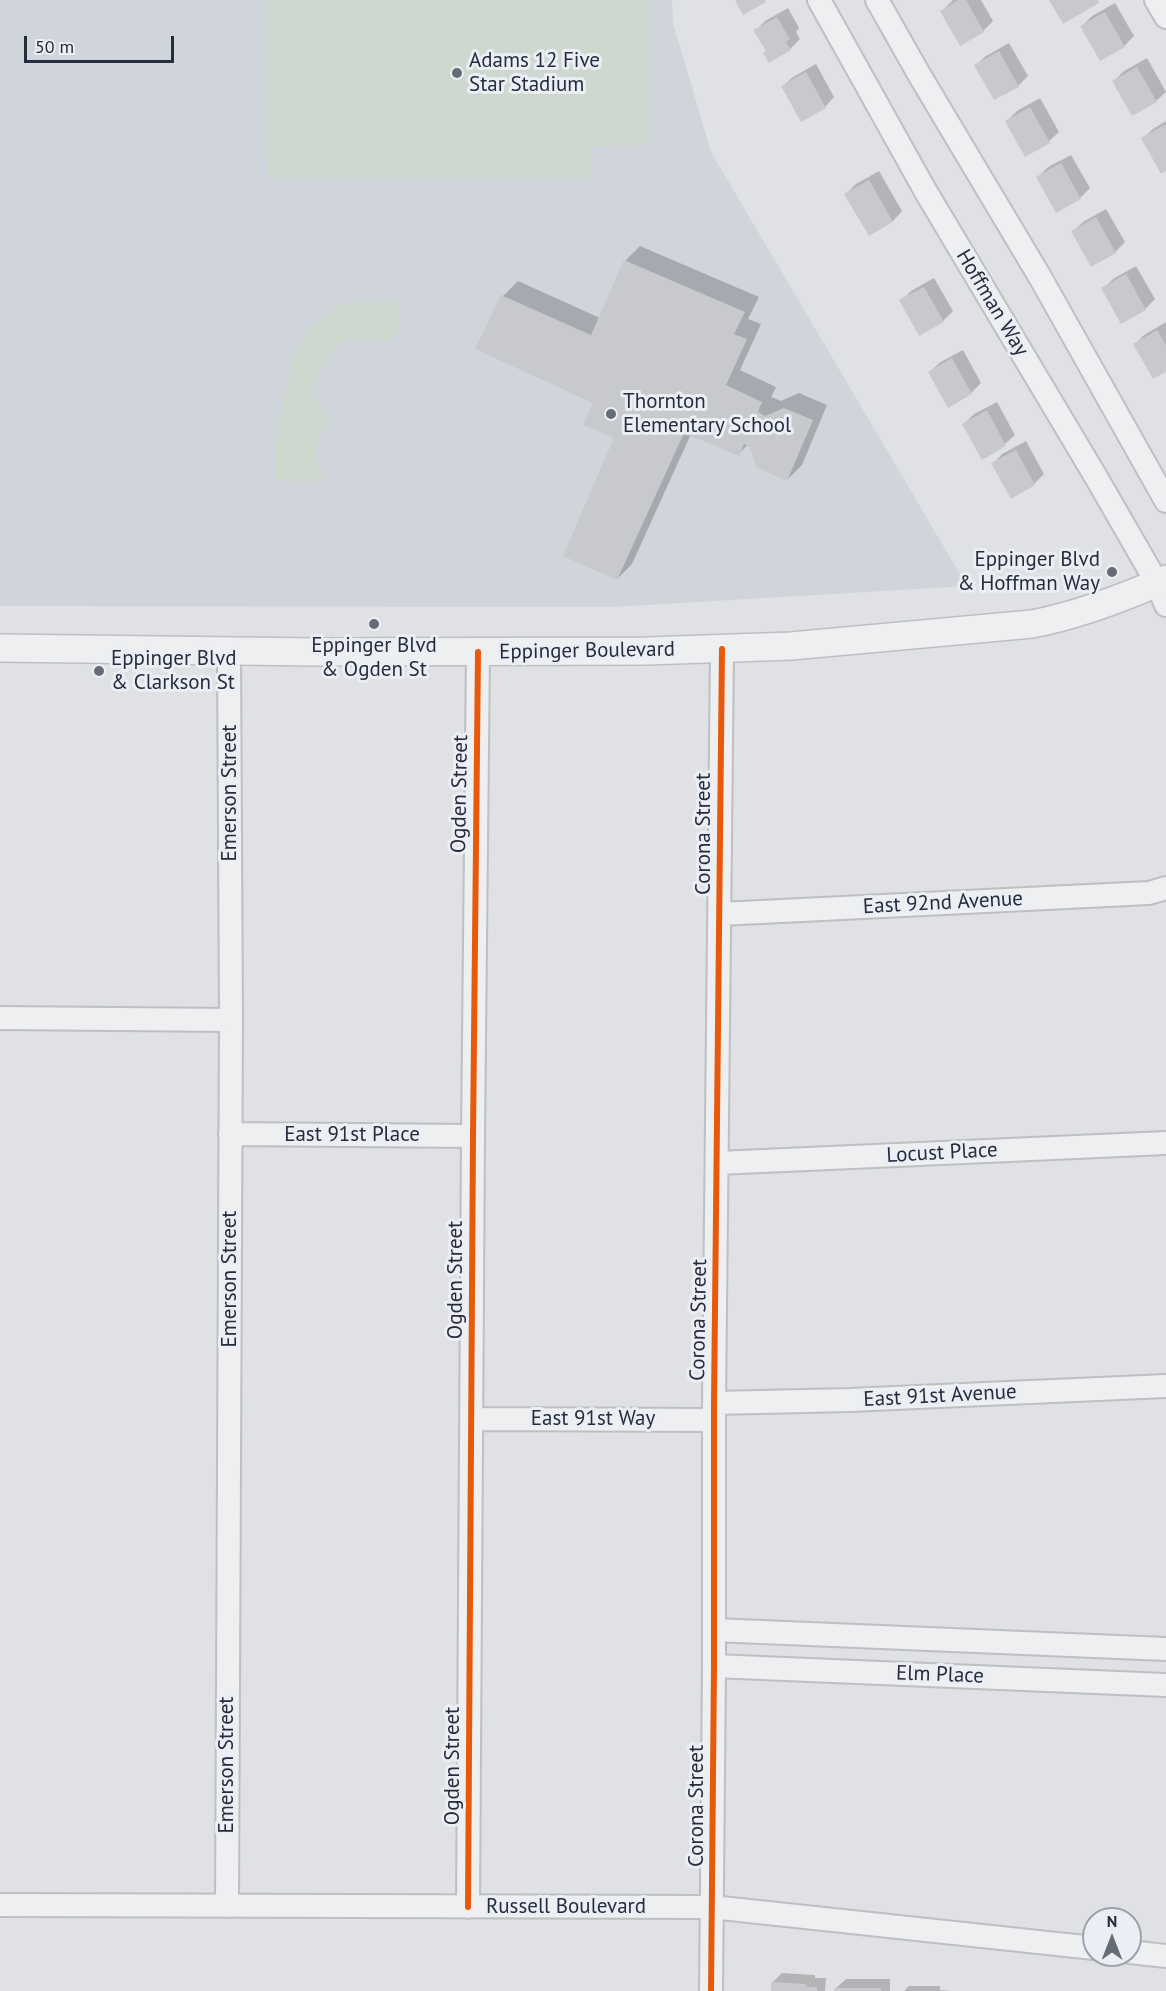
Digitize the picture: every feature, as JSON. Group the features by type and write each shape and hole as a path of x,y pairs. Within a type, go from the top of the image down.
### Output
{"street":[{"name":"Hoffman Way","path":"819,0 926,192 1163,589"},
{"path":"877,0 1040,277 1166,501"},
{"path":"1156,0 1166,17"},
{"name":"Eppinger Boulevard","path":"0,648 229,652 478,652 791,646 1032,624 1066,618 1163,589"},
{"name":"Corona Street","path":"711,1991 722,649"},
{"name":"Emerson Street","path":"226,1906 231,1020 229,652"},
{"name":"Ogden Street","path":"468,1907 478,652"},
{"name":"East 92nd Avenue","path":"720,914 1149,893 1166,888"},
{"path":"0,1018 231,1020"},
{"name":"East 91st Place","path":"230,1134 473,1136"},
{"name":"Locust Place","path":"718,1163 1166,1143"},
{"name":"East 91st Avenue","path":"714,1411 850,1400 1166,1386"},
{"name":"East 91st Way","path":"472,1419 714,1411"},
{"name":"Elm Place","path":"714,1630 1166,1649"},
{"name":"Elm Place","path":"714,1666 1166,1685"},
{"name":"Russell Boulevard","path":"0,1905 712,1907 1082,1947"},
{"path":"1142,1953 1166,1956"}],"shaded area":[{"path":"0,0 672,0 673,23 711,152 967,586 613,607 0,606"},
{"name":"Adams 12 Five Star Stadium","path":"265,0 648,0 647,145 592,146 591,179 267,179"},
{"path":"402,301 399,307 401,323 390,340 358,340 341,343 329,355 319,373 314,390 315,397 328,417 327,427 317,442 316,448 318,465 324,481 276,481 276,438 293,359 309,329 331,310 346,302"}],"building":[{"path":"735,0 765,0 766,2 743,15"},
{"path":"958,0 966,0 984,32 960,46 940,11"},
{"path":"1049,0 1098,0 1099,3 1063,24"},
{"path":"1105,12 1125,47 1100,61 1080,26"},
{"path":"777,17 790,39 786,42 791,50 769,63 763,53 766,51 753,30"},
{"path":"999,51 1019,87 994,100 974,65"},
{"path":"1137,67 1157,102 1132,116 1112,81"},
{"path":"806,72 826,108 801,122 781,86"},
{"path":"1030,107 1050,143 1025,157 1005,121"},
{"path":"1166,124 1166,171 1161,174 1141,138"},
{"path":"1061,163 1081,199 1056,213 1036,177"},
{"path":"869,180 893,222 869,236 844,194"},
{"path":"1096,217 1116,253 1091,267 1071,231"},
{"name":"Thornton Elementary School","path":"624,260 745,312 734,334 747,339 726,385 762,402 758,412 765,416 784,408 813,420 787,481 756,467 750,447 744,444 739,456 684,433 617,580 563,556 614,438 583,425 593,403 475,349 501,295 591,335"},
{"path":"1126,274 1146,310 1121,324 1101,288"},
{"path":"924,287 944,322 919,336 899,300"},
{"path":"1157,330 1166,345 1166,372 1153,379 1133,344"},
{"path":"952,358 972,394 948,408 928,372"},
{"path":"987,410 1006,446 982,460 962,424"},
{"path":"1016,450 1035,485 1011,499 991,463"},
{"path":"771,1982 806,1984 806,1987 817,1987 817,1991 771,1991"},
{"path":"835,1988 881,1988 881,1991 834,1991"}],"cycle path":[{"path":"711,1991 714,1403 722,649"},
{"path":"468,1907 478,652"}],"place":[{"name":"Adams 12 Five Star Stadium","path":"457,73"},
{"name":"Thornton Elementary School","path":"611,414"},
{"name":"Eppinger Blvd & Hoffman Way","path":"1112,572"},
{"name":"Eppinger Blvd & Ogden St","path":"374,624"},
{"name":"Eppinger Blvd & Clarkson St","path":"99,671"}]}
